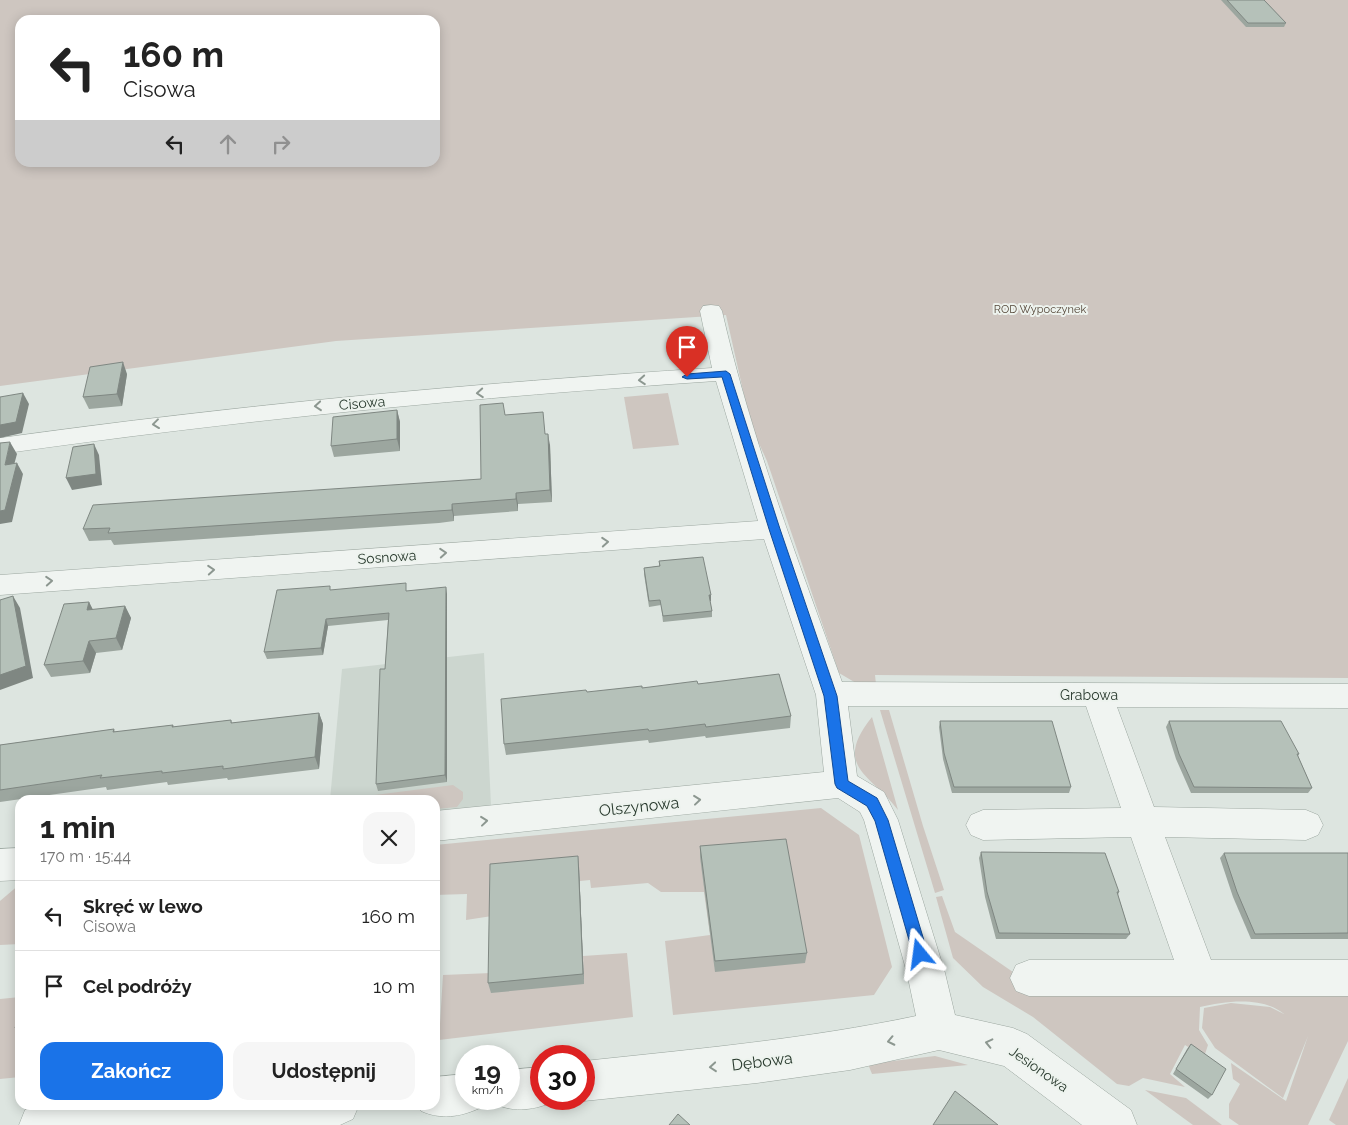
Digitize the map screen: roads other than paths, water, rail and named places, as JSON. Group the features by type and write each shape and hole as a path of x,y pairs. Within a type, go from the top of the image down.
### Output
{"street":[{"path":"711,311 726,374 774,529 831,696 842,784 872,802 881,820 926,974 939,1031"},
{"name":"Cisowa","path":"0,446 118,428 299,408 726,374"},
{"name":"Sosnowa","path":"0,585 774,529"},
{"name":"Grabowa","path":"831,696 872,693 1348,696"},
{"path":"1098,695 1200,977"},
{"name":"Olszynowa","path":"440,825 842,784"},
{"path":"984,825 1144,822 1306,824"},
{"path":"0,866 15,864"},
{"path":"1029,978 1348,978"},
{"name":"Dębowa","path":"595,1081 757,1063 850,1050 939,1031"},
{"name":"Jesionowa","path":"939,1031 1013,1048 1116,1125"},
{"path":"440,1097 455,1095"},
{"path":"40,1125 280,1110"}],"park label":[{"name":"ROD Wypoczynek","path":"1040,309"}]}
